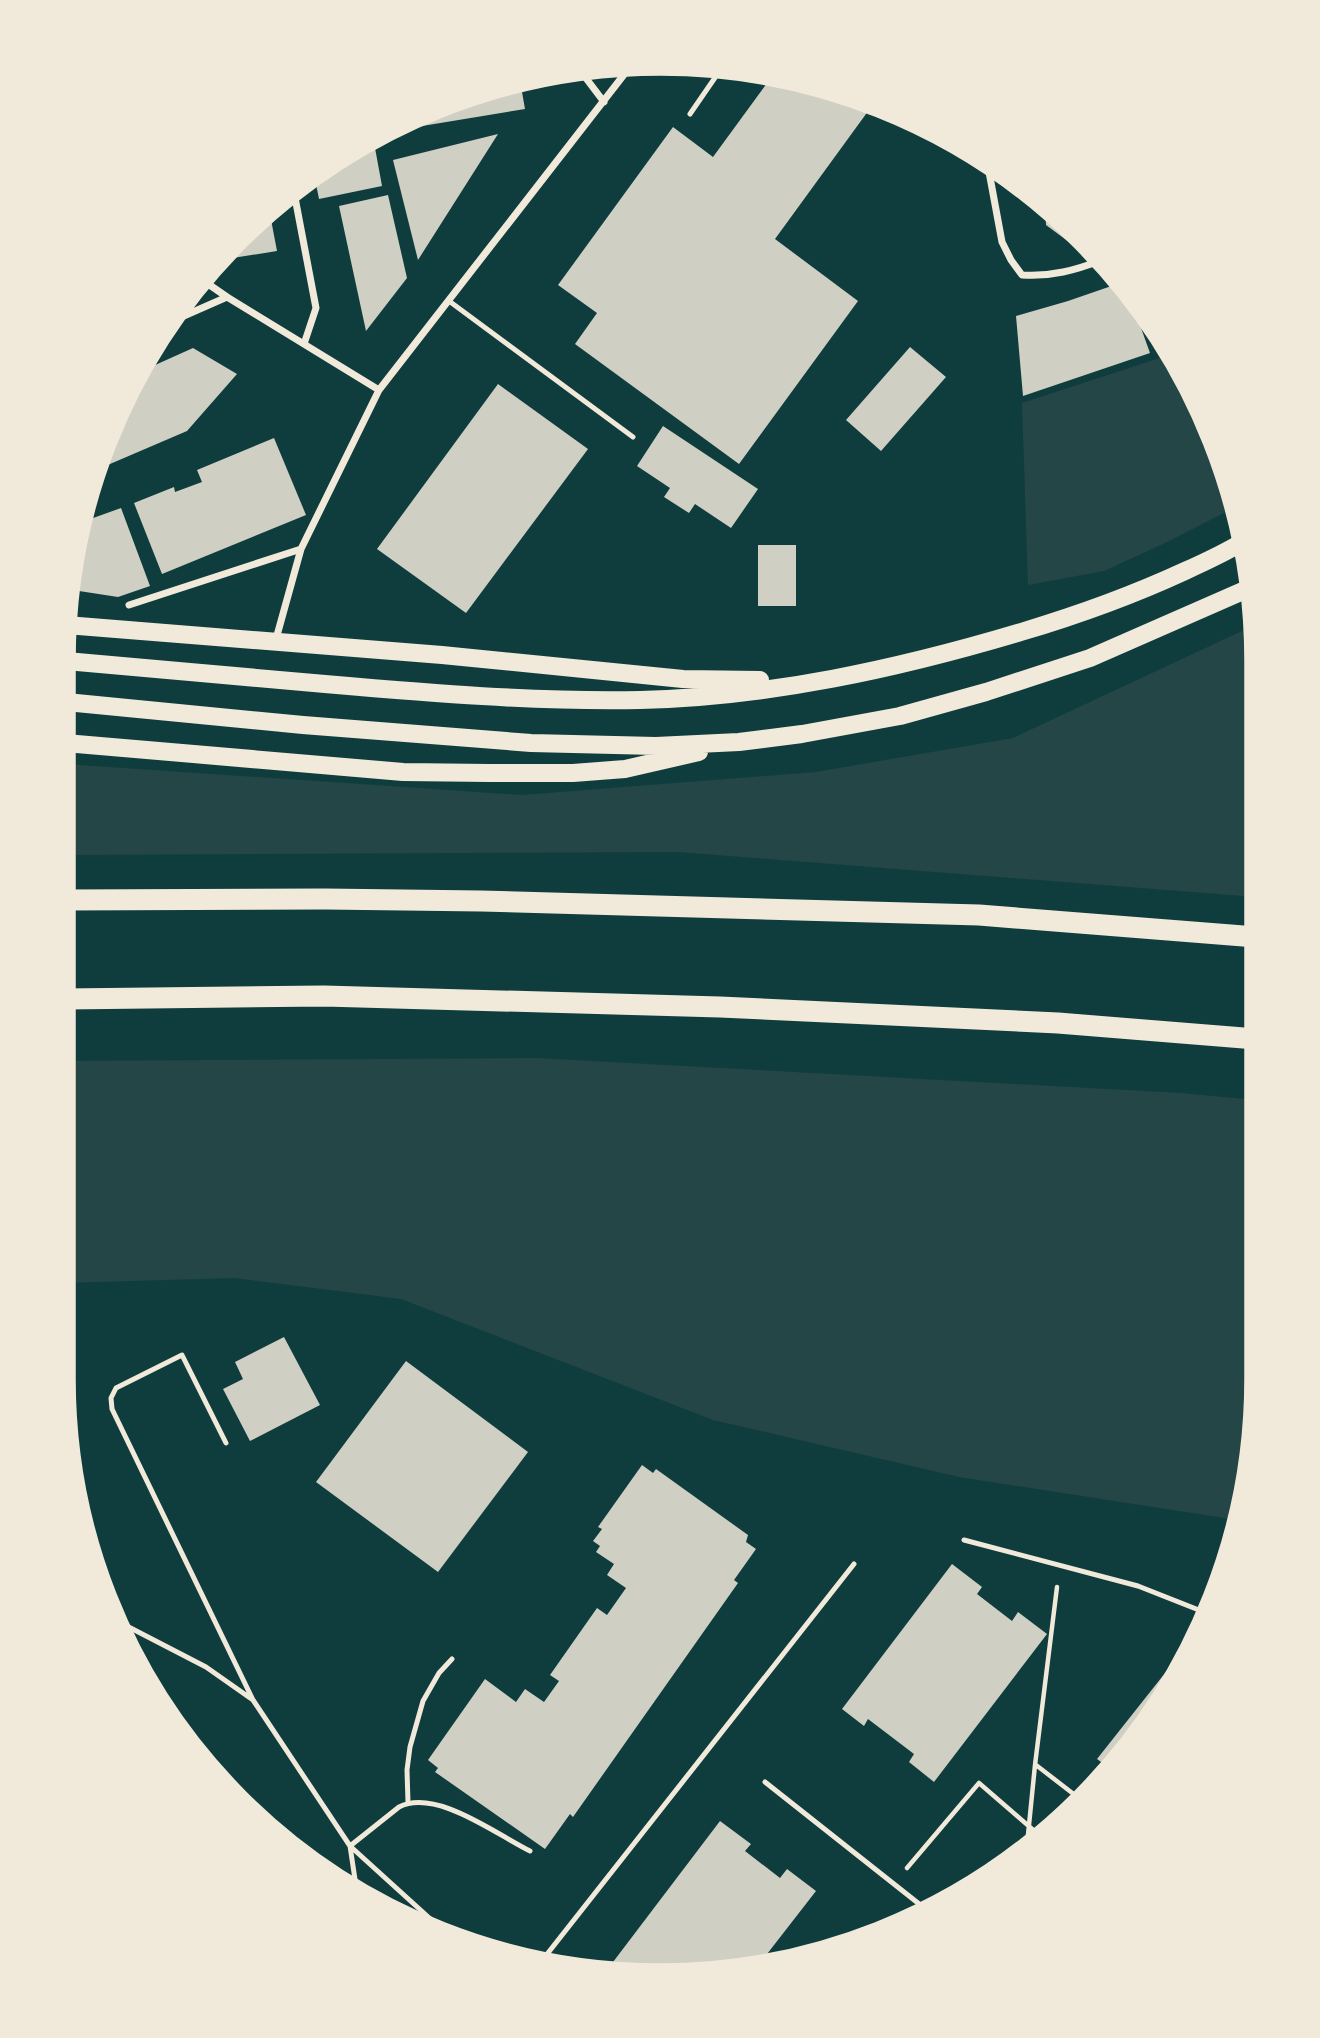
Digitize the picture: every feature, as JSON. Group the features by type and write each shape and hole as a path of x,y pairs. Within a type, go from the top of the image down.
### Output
{"highway":[{"path":"74,900 455,901 951,915 1246,936"},
{"path":"74,999 324,996 720,1007 1058,1023 1246,1038"}],"main road":[{"path":"74,662 456,695 642,700 736,692 865,673 960,650 1087,612 1161,582 1235,547"},
{"path":"74,703 531,743 656,746 739,742 802,734 900,716 986,692 1102,653 1242,591"},
{"path":"75,626 275,641 683,679 820,681"},
{"path":"74,744 403,772 573,773 625,769 739,742"}],"street":[{"path":"275,641 301,549 379,390 624,75"},
{"path":"586,79 604,102"},
{"path":"992,176 1002,242 1010,260 1022,275 1038,276 1073,271 1092,264"},
{"path":"296,201 316,308 304,344"},
{"path":"209,285 379,390"},
{"path":"186,315 227,297"},
{"path":"129,605 301,549"}],"lane":[{"path":"690,114 716,77"},
{"path":"449,301 633,437"},
{"path":"226,1443 182,1355 117,1388 111,1398 112,1409 253,1700 350,1846 427,1916"},
{"path":"964,1540 1138,1586 1198,1610"},
{"path":"548,1953 854,1564"},
{"path":"130,1628 206,1667 253,1700"},
{"path":"408,1802 407,1770 410,1747 423,1701 439,1674 452,1659"},
{"path":"765,1782 918,1904"},
{"path":"350,1846 408,1802 449,1808 530,1852"},
{"path":"350,1846 355,1879"}],"path":[{"path":"1028,1834 1060,1565"},
{"path":"1035,1765 1074,1794"},
{"path":"894,1884 979,1783 1033,1830"}],"shaded area":[{"path":"1162,357 1202,436 1228,511 1104,571 1028,585 1022,403"},
{"path":"1245,630 1246,896 679,852 74,855 74,765 522,795 816,772 1013,738"},
{"path":"536,1058 1181,1093 1246,1099 1245,1416 1229,1519 959,1477 713,1420 401,1299 235,1278 74,1283 74,1061"}],"building":[{"path":"767,84 812,93 868,112 775,239 858,301 739,464 575,344 597,313 558,285 673,127 713,157"},
{"path":"521,90 525,109 416,127 471,105"},
{"path":"498,134 418,260 393,160"},
{"path":"375,148 382,186 319,199 316,185"},
{"path":"388,195 407,278 366,331 339,206"},
{"path":"1046,218 1074,244 1073,245 1046,225"},
{"path":"271,221 277,251 233,258"},
{"path":"1111,286 1139,321 1150,353 1023,396 1016,316"},
{"path":"910,347 946,377 881,451 846,420"},
{"path":"193,348 237,374 187,431 107,465 134,401 152,366"},
{"path":"498,384 588,449 466,613 377,549"},
{"path":"663,426 758,489 731,528 695,504 689,513 664,497 670,488 637,466"},
{"path":"274,438 306,515 162,574 134,503 174,487 175,492 202,482 197,470"},
{"path":"121,508 150,586 118,597 78,591 91,519"},
{"path":"758,545 796,545 796,606 758,606"},
{"path":"284,1337 320,1405 250,1441 223,1389 243,1379 235,1362"},
{"path":"406,1361 528,1452 438,1572 316,1482"},
{"path":"642,1465 653,1473 656,1469 748,1535 746,1542 756,1549 734,1580 738,1583 573,1817 570,1814 545,1849 435,1772 438,1768 428,1760 485,1679 516,1702 525,1689 544,1702 559,1681 550,1675 597,1608 607,1615 626,1588 607,1575 614,1564 596,1552 600,1546 593,1541 602,1529 598,1527"},
{"path":"952,1564 982,1587 977,1594 1012,1621 1018,1612 1047,1634 934,1782 909,1762 914,1754 868,1719 864,1726 842,1709"},
{"path":"1171,1666 1125,1735 1103,1763 1097,1759"},
{"path":"720,1821 751,1844 745,1851 780,1878 787,1869 816,1891 767,1954 660,1965 613,1962"}]}
